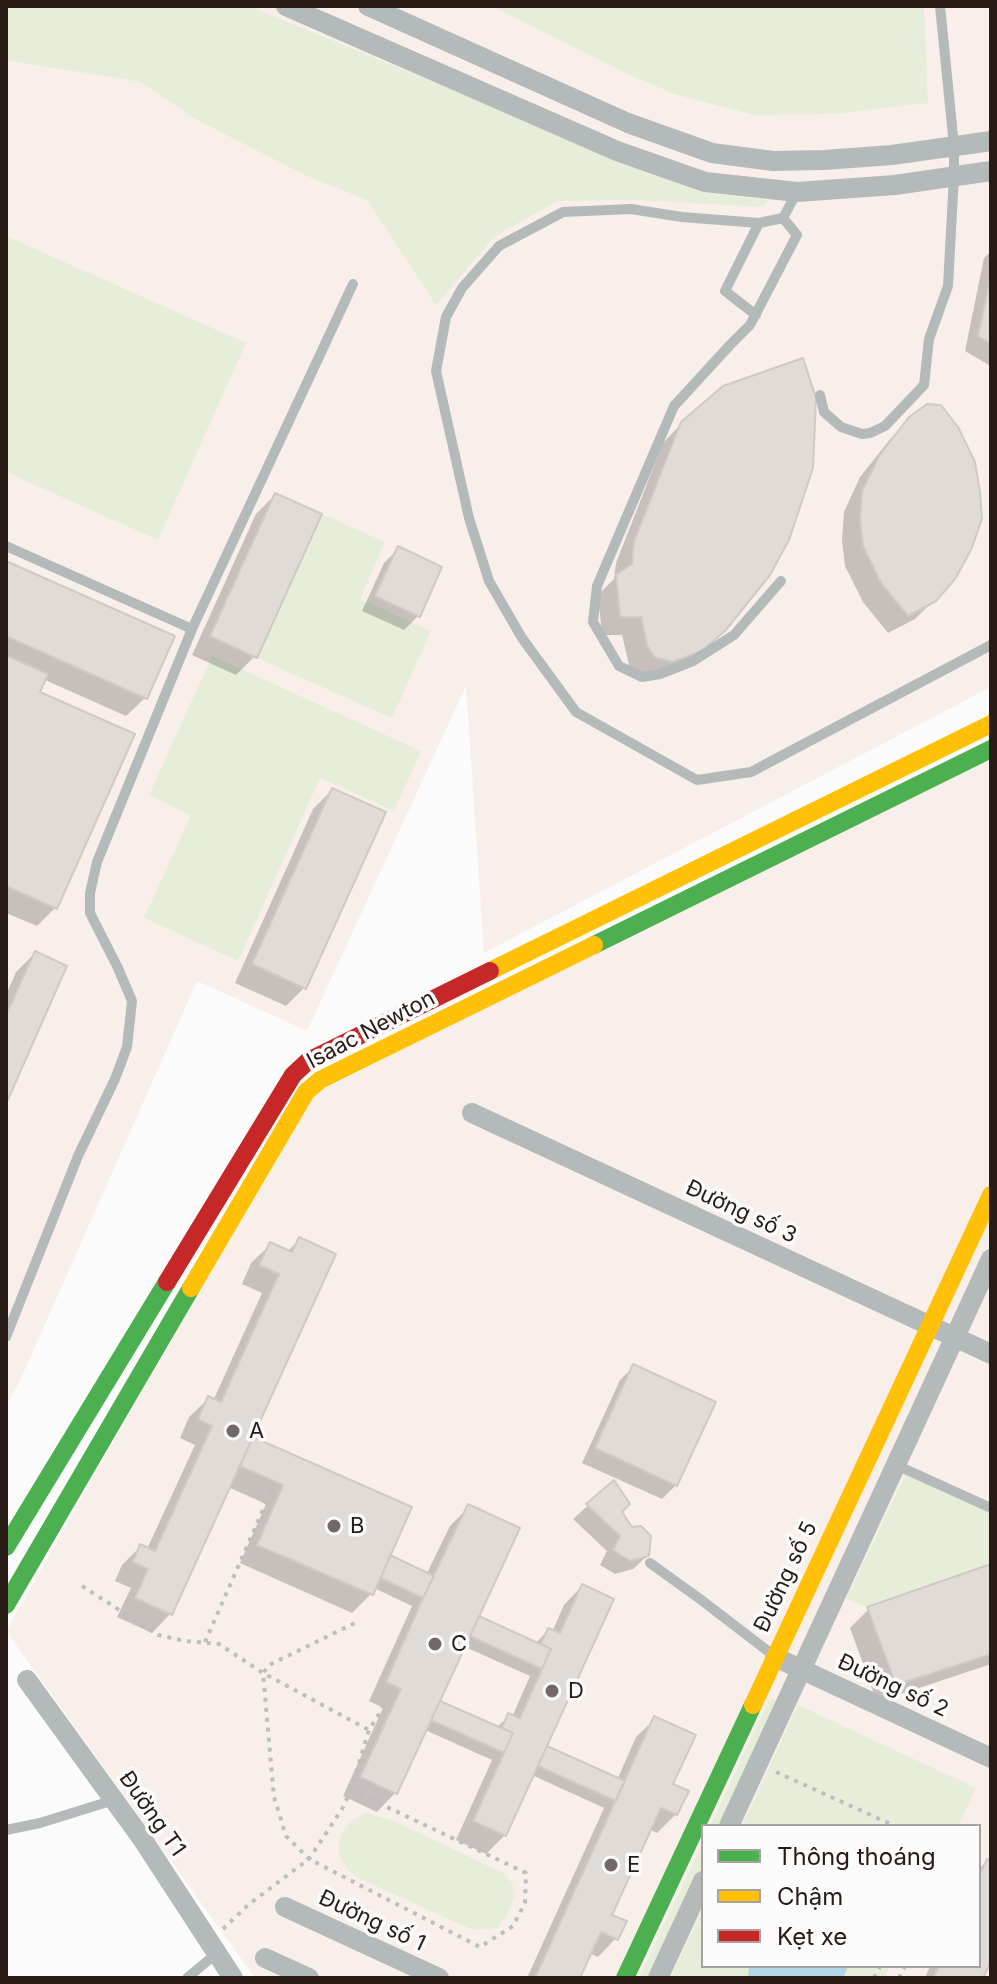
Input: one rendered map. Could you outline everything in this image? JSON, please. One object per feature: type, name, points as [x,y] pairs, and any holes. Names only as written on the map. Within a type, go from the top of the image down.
[{"type":"street","points":[[286,6],[617,151],[705,182],[797,192],[895,185],[991,171]]},
{"type":"street","points":[[368,6],[628,123],[712,153],[773,161],[824,160],[892,155],[991,141]]},
{"type":"street","name":"Isaac Newton","points":[[6,1547],[293,1075],[308,1061],[991,724]]},
{"type":"street","name":"Isaac Newton","points":[[6,1605],[306,1092],[320,1080],[991,749]]},
{"type":"street","name":"Đường số 3","points":[[472,1113],[991,1354]]},
{"type":"street","name":"Đường số 5","points":[[625,1978],[991,1195]]},
{"type":"street","points":[[730,1824],[991,1259]]},
{"type":"street","name":"Đường số 2","points":[[775,1657],[991,1758]]},
{"type":"street","name":"Đường T1","points":[[27,1680],[143,1840],[233,1978]]},
{"type":"street","points":[[658,1978],[701,1885]]},
{"type":"street","name":"Đường số 1","points":[[285,1907],[439,1978]]},
{"type":"street","points":[[265,1958],[309,1978]]},
{"type":"lane","points":[[820,395],[824,412],[841,427],[862,434],[885,426],[924,385],[929,339],[948,286],[954,176],[954,146],[940,6]]},
{"type":"lane","points":[[797,192],[783,218],[759,223],[682,217],[631,209],[563,212],[499,246],[462,288],[446,317],[436,371],[469,518],[489,581],[522,638],[576,712],[697,780],[751,772],[991,645]]},
{"type":"lane","points":[[781,581],[734,635],[693,661],[660,674],[642,677],[619,666],[593,622],[597,586],[674,406],[750,325],[797,235],[783,218]]},
{"type":"lane","points":[[756,315],[725,291],[759,223]]},
{"type":"lane","points":[[6,1337],[78,1156],[127,1047],[132,1001],[90,913],[90,893],[97,862],[192,629],[353,284]]},
{"type":"lane","points":[[6,546],[192,629]]},
{"type":"lane","points":[[896,1465],[991,1508]]},
{"type":"lane","points":[[650,1563],[775,1657]]},
{"type":"lane","points":[[6,1830],[114,1800]]},
{"type":"lane","points":[[187,1978],[213,1947]]},
{"type":"path","points":[[205,1642],[274,1485]]},
{"type":"path","points":[[82,1586],[158,1635],[219,1644],[263,1673],[369,1730]]},
{"type":"path","points":[[351,1790],[526,1873],[525,1903],[513,1926],[480,1947],[309,1859],[286,1836],[274,1797],[263,1673],[269,1665],[357,1622]]},
{"type":"path","points":[[213,1947],[248,1905],[309,1859],[342,1809],[369,1730],[384,1706]]},
{"type":"path","points":[[768,1773],[780,1774],[891,1824]]},
{"type":"shaded area","points":[[6,6],[991,6],[991,687],[484,953],[466,686],[307,1031],[197,981],[19,1383],[6,1405]]},
{"type":"shaded area","points":[[991,756],[991,1978],[255,1978],[6,1631],[310,1096]]},
{"type":"green space","points":[[6,6],[249,6],[700,192],[768,200],[763,207],[637,200],[557,201],[494,237],[436,305],[367,200],[305,175],[195,119],[141,82],[6,60]]},
{"type":"green space","points":[[493,6],[924,6],[928,103],[833,114],[754,115],[674,94],[621,71]]},
{"type":"green space","points":[[6,236],[246,343],[158,540],[6,472]]},
{"type":"green space","points":[[322,514],[385,542],[360,599],[431,631],[392,718],[257,658]]},
{"type":"green space","points":[[212,656],[421,751],[394,811],[320,778],[238,961],[144,918],[191,815],[149,795]]},
{"type":"green space","points":[[906,1473],[991,1513],[991,1564],[867,1607],[846,1599]]},
{"type":"green space","points":[[773,1699],[777,1702],[723,1824],[711,1824],[768,1702]]},
{"type":"green space","points":[[798,1705],[976,1788],[959,1824],[743,1824]]},
{"type":"green space","points":[[365,1813],[392,1820],[503,1873],[512,1883],[515,1894],[510,1910],[498,1928],[473,1930],[358,1878],[348,1870],[340,1857],[338,1844],[343,1831]]},
{"type":"green space","points":[[701,1846],[701,1871],[652,1978],[639,1978]]},
{"type":"green space","points":[[701,1913],[701,1968],[889,1968],[885,1978],[670,1978]]},
{"type":"water","points":[[749,1968],[847,1968],[843,1978],[748,1978]]},
{"type":"building","points":[[991,274],[991,344],[978,336]]},
{"type":"building","points":[[803,358],[816,398],[813,468],[789,540],[770,575],[725,631],[702,651],[672,662],[654,657],[647,645],[641,617],[620,617],[616,575],[632,564],[634,542],[681,422],[723,386]]},
{"type":"building","points":[[927,404],[941,405],[958,427],[975,462],[982,519],[971,550],[955,579],[936,601],[908,616],[881,583],[863,546],[860,520],[862,491],[879,456],[909,417]]},
{"type":"building","points":[[275,493],[322,514],[257,658],[210,636]]},
{"type":"building","points":[[398,546],[442,567],[420,617],[375,596]]},
{"type":"building","points":[[6,561],[175,636],[147,699],[6,636]]},
{"type":"building","points":[[6,655],[48,674],[40,692],[135,734],[57,909],[6,886]]},
{"type":"building","points":[[332,788],[386,812],[306,989],[252,964]]},
{"type":"building","points":[[35,951],[67,966],[6,1104],[6,1015]]},
{"type":"building","name":"A","points":[[299,1237],[336,1254],[172,1615],[135,1598],[148,1569],[133,1562],[140,1544],[155,1551],[212,1426],[198,1419],[208,1396],[221,1402],[279,1274],[259,1265],[270,1242],[292,1252]]},
{"type":"building","points":[[633,1364],[716,1402],[677,1486],[595,1448]]},
{"type":"building","name":"B","points":[[253,1437],[412,1507],[373,1595],[257,1545],[283,1485],[240,1466]]},
{"type":"building","points":[[614,1480],[630,1504],[622,1512],[632,1527],[641,1526],[651,1536],[649,1556],[630,1561],[613,1550],[620,1536],[586,1504]]},
{"type":"building","name":"C","points":[[468,1504],[520,1528],[397,1794],[360,1777],[401,1689],[386,1682]]},
{"type":"building","points":[[390,1555],[434,1576],[423,1598],[381,1578]]},
{"type":"building","points":[[991,1564],[991,1654],[896,1685],[867,1607]]},
{"type":"building","name":"D","points":[[582,1584],[614,1599],[506,1836],[473,1821],[513,1733],[502,1728],[508,1713],[520,1718],[551,1649],[541,1644],[548,1628],[560,1633]]},
{"type":"building","points":[[479,1616],[551,1649],[542,1669],[470,1636]]},
{"type":"building","points":[[440,1701],[513,1733],[504,1753],[431,1720]]},
{"type":"building","name":"E","points":[[654,1716],[696,1735],[673,1784],[689,1791],[677,1815],[661,1808],[612,1915],[627,1921],[618,1940],[601,1932],[580,1978],[535,1978]]},
{"type":"building","points":[[547,1746],[625,1781],[616,1801],[538,1766]]},
{"type":"building","points":[[987,1859],[991,1861],[991,1961],[983,1978],[933,1978],[938,1968],[981,1968],[981,1872]]},
{"type":"traffic: fast","points":[[594,945],[991,749]]},
{"type":"traffic: fast","points":[[6,1547],[167,1282]]},
{"type":"traffic: fast","points":[[6,1605],[191,1288]]},
{"type":"traffic: fast","points":[[625,1978],[753,1705]]},
{"type":"traffic: slow","points":[[490,971],[991,724]]},
{"type":"traffic: slow","points":[[191,1288],[306,1092],[320,1080],[594,945]]},
{"type":"traffic: slow","points":[[753,1705],[991,1195]]},
{"type":"traffic: jam","points":[[167,1282],[293,1075],[308,1061],[490,971]]},
{"type":"place","name":"A","points":[[233,1431]]},
{"type":"place","name":"B","points":[[334,1526]]},
{"type":"place","name":"C","points":[[435,1644]]},
{"type":"place","name":"D","points":[[552,1691]]},
{"type":"place","name":"E","points":[[611,1865]]}]
